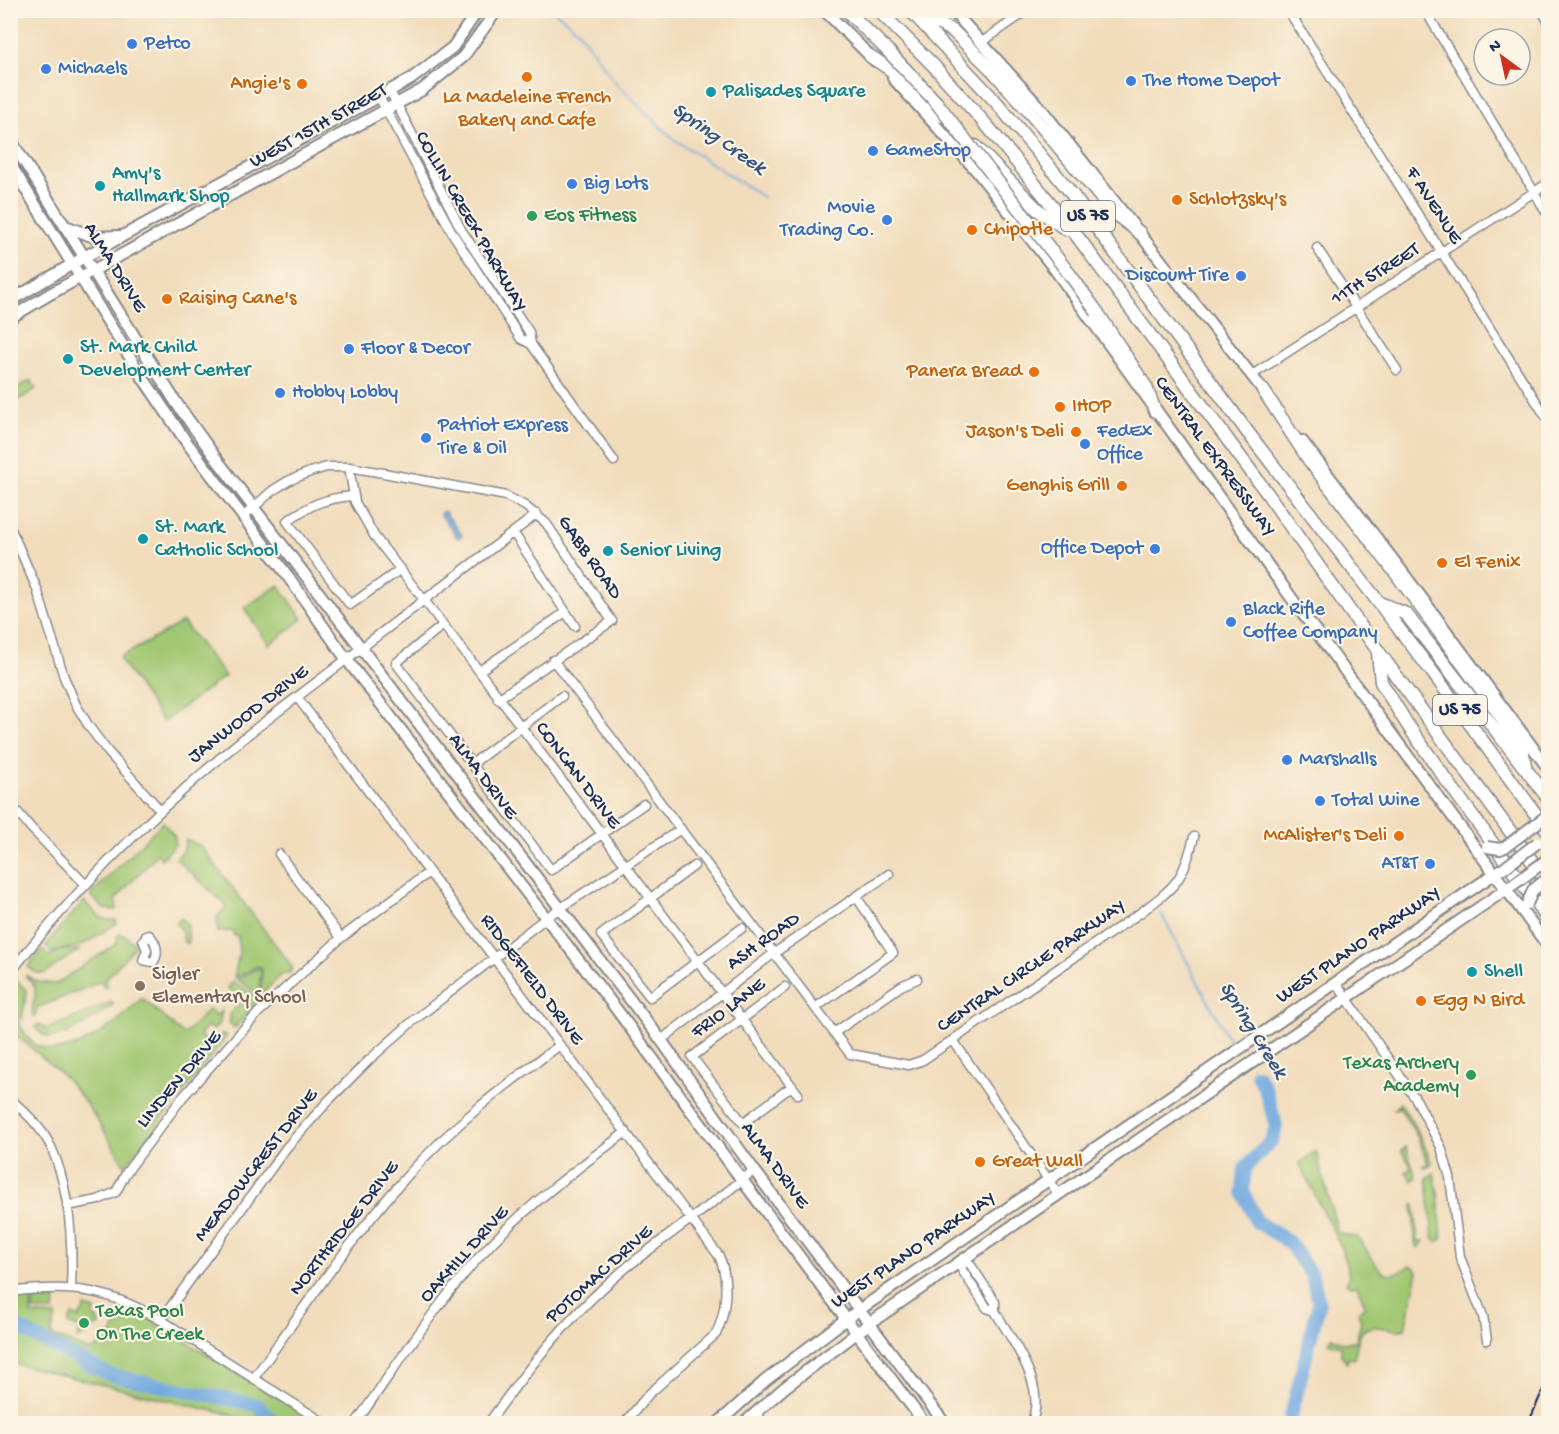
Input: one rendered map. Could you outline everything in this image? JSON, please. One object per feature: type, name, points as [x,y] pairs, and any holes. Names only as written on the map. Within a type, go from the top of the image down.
[{"type":"highway","points":[[846,10],[943,110],[1097,312],[1146,387],[1155,411]]},
{"type":"highway","name":"CENTRAL EXPRESSWAY","points":[[878,10],[933,65],[989,128],[1077,236],[1267,493],[1378,651],[1548,883]]},
{"type":"highway","points":[[912,10],[954,32],[1016,97],[1113,212],[1140,233]]},
{"type":"highway","name":"US 75","points":[[912,10],[1051,167],[1242,425],[1380,604],[1548,833]]},
{"type":"highway","points":[[870,56],[891,70],[915,91],[1006,175],[1038,210],[1077,236]]},
{"type":"highway","points":[[1263,390],[1309,460],[1495,708],[1522,747],[1525,765]]},
{"type":"highway","points":[[1380,604],[1406,614],[1525,765],[1548,798]]},
{"type":"highway","points":[[1378,651],[1381,682],[1445,778],[1548,920]]},
{"type":"main road","name":"CENTRAL EXPRESSWAY","points":[[824,10],[939,128],[1025,230],[1470,840],[1510,887],[1548,946]]},
{"type":"main road","points":[[952,10],[1043,111],[1252,375],[1548,768]]},
{"type":"main road","name":"WEST 15TH STREET","points":[[10,301],[86,256],[390,91],[453,47],[476,13]]},
{"type":"main road","name":"WEST 15TH STREET","points":[[10,318],[422,90],[463,57],[494,15]]},
{"type":"main road","name":"ALMA DRIVE","points":[[10,139],[196,430],[661,1040],[754,1170],[945,1424]]},
{"type":"main road","points":[[10,163],[21,155]]},
{"type":"main road","name":"ALMA DRIVE","points":[[10,163],[141,375],[185,440],[347,660],[655,1060],[925,1424]]},
{"type":"main road","points":[[258,163],[267,176]]},
{"type":"main road","points":[[171,210],[178,224]]},
{"type":"main road","points":[[67,227],[94,237],[123,236]]},
{"type":"main road","points":[[141,375],[154,366]]},
{"type":"main road","points":[[1470,840],[1486,847],[1500,849],[1548,815]]},
{"type":"main road","name":"WEST PLANO PARKWAY","points":[[717,1424],[744,1399],[846,1319],[1499,872],[1548,833]]},
{"type":"main road","name":"WEST PLANO PARKWAY","points":[[742,1424],[870,1323],[1548,859]]},
{"type":"main road","points":[[1533,926],[1527,903],[1533,890],[1548,878]]},
{"type":"main road","points":[[1201,1076],[1211,1090]]},
{"type":"main road","points":[[744,1399],[755,1413]]},
{"type":"street","points":[[982,42],[1028,10]]},
{"type":"street","name":"F AVENUE","points":[[1288,10],[1548,420]]},
{"type":"street","points":[[1425,10],[1548,215]]},
{"type":"street","points":[[1542,10],[1548,21]]},
{"type":"street","name":"COLLIN CREEK PARKWAY","points":[[390,91],[462,231],[530,332],[531,344],[614,462]]},
{"type":"street","name":"COLLIN CREEK PARKWAY","points":[[379,97],[458,242],[520,339],[531,344]]},
{"type":"street","name":"11TH STREET","points":[[1252,375],[1548,183]]},
{"type":"street","points":[[1317,248],[1397,370]]},
{"type":"street","points":[[243,517],[288,481],[327,467],[349,467]]},
{"type":"street","name":"GABB ROAD","points":[[349,467],[506,496],[537,514],[546,523],[612,621],[553,660]]},
{"type":"street","name":"CONCAN DRIVE","points":[[349,467],[353,496],[362,517],[375,537],[798,1095]]},
{"type":"street","points":[[353,496],[333,498],[309,505],[287,521],[350,605],[400,569]]},
{"type":"street","name":"JANWOOD DRIVE","points":[[12,968],[86,885],[160,810],[205,770],[537,514]]},
{"type":"street","points":[[10,527],[37,589],[64,677],[76,705],[108,752],[160,810]]},
{"type":"street","points":[[513,532],[575,626]]},
{"type":"street","points":[[479,672],[566,612]]},
{"type":"street","points":[[443,625],[396,663],[551,870],[644,804]]},
{"type":"street","points":[[498,699],[553,660],[834,1033],[901,986],[917,979]]},
{"type":"street","points":[[471,764],[562,696]]},
{"type":"street","name":"RIDGEFIELD DRIVE","points":[[297,697],[719,1256],[724,1267],[726,1289],[720,1325],[716,1334],[648,1395],[624,1424]]},
{"type":"street","points":[[10,803],[86,885]]},
{"type":"street","name":"MEADOWCREST DRIVE","points":[[161,1320],[279,1157],[330,1099],[369,1060],[413,1021],[547,917],[681,829]]},
{"type":"street","name":"CENTRAL CIRCLE PARKWAY","points":[[834,1033],[850,1054],[909,1065],[923,1060],[1164,895],[1178,882],[1187,865],[1194,837]]},
{"type":"street","points":[[279,854],[341,938]]},
{"type":"street","points":[[694,866],[601,935],[650,997],[742,928]]},
{"type":"street","name":"LINDEN DRIVE","points":[[67,1206],[98,1200],[116,1192],[126,1173],[182,1098],[258,1013],[341,938],[429,872]]},
{"type":"street","name":"ASH ROAD","points":[[661,1040],[773,954],[889,874]]},
{"type":"street","points":[[815,1008],[893,953],[856,896]]},
{"type":"street","points":[[1337,984],[1417,1101],[1441,1148],[1450,1177],[1460,1257],[1483,1316],[1487,1340]]},
{"type":"street","name":"FRIO LANE","points":[[784,987],[692,1057],[743,1123],[792,1086]]},
{"type":"street","points":[[952,1040],[1058,1194]]},
{"type":"street","name":"NORTHRIDGE DRIVE","points":[[254,1378],[345,1251],[409,1173],[447,1135],[481,1106],[560,1045]]},
{"type":"street","points":[[10,1099],[40,1130],[52,1149],[67,1206],[72,1250],[71,1288]]},
{"type":"street","name":"OAKHILL DRIVE","points":[[355,1424],[441,1304],[481,1256],[537,1201],[626,1132]]},
{"type":"street","name":"POTOMAC DRIVE","points":[[488,1424],[521,1377],[590,1300],[627,1267],[754,1170]]},
{"type":"street","points":[[953,1246],[962,1260],[970,1264],[995,1302],[995,1311],[1026,1366],[1033,1387],[1035,1414],[1031,1424]]},
{"type":"street","points":[[10,1292],[47,1287],[71,1288],[118,1298],[161,1320],[326,1424]]},
{"type":"street","points":[[755,1413],[765,1424]]},
{"type":"green space","points":[[11,377],[17,388],[31,380],[36,389],[20,399],[13,398]]},
{"type":"green space","points":[[279,585],[303,619],[269,645],[244,608]]},
{"type":"green space","points":[[183,622],[225,676],[163,722],[119,658]]},
{"type":"green space","points":[[163,822],[175,837],[175,845],[161,859],[158,853],[115,900],[117,908],[115,910],[104,909],[90,895]]},
{"type":"green space","points":[[186,839],[201,846],[293,968],[289,973],[281,975],[261,995],[262,968],[258,966],[234,978],[239,954],[238,936],[234,936],[233,931],[218,932],[217,917],[227,906],[176,859],[184,849]]},
{"type":"green space","points":[[84,901],[102,918],[116,920],[117,923],[83,945],[60,950],[79,950],[45,973],[33,971],[28,966],[42,949],[49,956],[59,951],[51,952],[45,945]]},
{"type":"green space","points":[[181,918],[188,925],[188,944],[184,942],[181,929],[176,923]]},
{"type":"green space","points":[[120,934],[136,945],[105,980],[107,986],[103,987],[102,981],[37,1008],[36,1016],[33,1016],[35,990],[25,975],[38,982],[56,984],[117,943],[117,936]]},
{"type":"green space","points":[[258,968],[261,969],[259,995],[237,979]]},
{"type":"green space","points":[[16,980],[27,991],[22,1019],[10,996]]},
{"type":"green space","points":[[233,981],[259,999],[235,1028],[230,1024],[230,1014],[242,1001],[228,988]]},
{"type":"green space","points":[[142,998],[184,1035],[209,1009],[216,1016],[222,1010],[220,1023],[213,1030],[208,1026],[200,1035],[204,1040],[202,1042],[209,1048],[222,1034],[227,1036],[125,1166],[94,1116],[68,1081],[11,1032],[10,1008],[33,1043],[47,1049],[61,1049],[76,1046],[92,1038],[120,1019]]},
{"type":"green space","points":[[111,1002],[114,1004],[84,1025],[59,1036],[48,1037],[35,1027],[39,1024],[47,1029]]},
{"type":"green space","points":[[1400,1103],[1418,1132],[1429,1156],[1432,1164],[1426,1168],[1423,1166],[1428,1164],[1418,1137],[1399,1107],[1393,1110]]},
{"type":"green space","points":[[1406,1147],[1416,1178],[1412,1181],[1406,1172],[1412,1167],[1401,1151]]},
{"type":"green space","points":[[1316,1151],[1338,1233],[1358,1238],[1381,1271],[1385,1273],[1393,1274],[1410,1266],[1418,1272],[1405,1328],[1398,1330],[1381,1327],[1367,1328],[1360,1335],[1354,1359],[1348,1357],[1347,1362],[1341,1355],[1341,1346],[1328,1343],[1332,1337],[1344,1343],[1356,1341],[1361,1322],[1358,1311],[1365,1307],[1357,1286],[1346,1283],[1349,1276],[1341,1247],[1299,1163]]},
{"type":"green space","points":[[1434,1173],[1442,1239],[1437,1242],[1433,1238],[1427,1181],[1427,1178]]},
{"type":"green space","points":[[1413,1204],[1415,1204],[1418,1241],[1424,1241],[1419,1248],[1415,1244]]},
{"type":"green space","points":[[32,1295],[31,1314],[56,1316],[51,1335],[90,1351],[110,1340],[124,1305],[318,1423],[247,1423],[239,1417],[11,1363],[10,1297]]},
{"type":"green space","points":[[34,1299],[56,1300],[54,1311],[33,1311]]},
{"type":"green space","name":"Texas Pool On The Creek","points":[[85,1307],[95,1310],[94,1316],[100,1324],[88,1328],[89,1333],[77,1339],[80,1329],[68,1324],[72,1315],[79,1318]]},
{"type":"water","points":[[444,511],[462,535],[458,538],[440,514]]},
{"type":"waterway","name":"Spring Creek","points":[[553,10],[578,30],[615,82],[672,138],[763,197]]},
{"type":"waterway","name":"Spring Creek","points":[[1161,913],[1235,1047]]},
{"type":"waterway","name":"Spring Creek","points":[[1252,1068],[1257,1075]]},
{"type":"waterway","name":"Spring Creek","points":[[1257,1075],[1265,1088],[1276,1126],[1272,1140],[1245,1168],[1243,1192],[1257,1222],[1289,1242],[1312,1276],[1319,1303],[1289,1424]]},
{"type":"waterway","points":[[10,1327],[18,1328],[110,1375],[257,1405],[276,1424]]},
{"type":"railway","points":[[1528,1424],[1548,1378]]},
{"type":"place","name":"Petco","points":[[132,44]]},
{"type":"place","name":"Michaels","points":[[46,69]]},
{"type":"place","name":"La Madeleine French Bakery and Cafe","points":[[527,77]]},
{"type":"place","name":"The Home Depot","points":[[1131,81]]},
{"type":"place","name":"Angie's","points":[[302,84]]},
{"type":"place","name":"Palisades Square","points":[[711,92]]},
{"type":"place","name":"GameStop","points":[[873,151]]},
{"type":"place","name":"Big Lots","points":[[572,184]]},
{"type":"place","name":"Amy's Hallmark Shop","points":[[100,186]]},
{"type":"place","name":"Schlotzsky's","points":[[1177,200]]},
{"type":"place","name":"Eos Fitness","points":[[532,216]]},
{"type":"place","name":"Movie Trading Co.","points":[[887,220]]},
{"type":"place","name":"Chipotle","points":[[972,230]]},
{"type":"place","name":"Discount Tire","points":[[1241,276]]},
{"type":"place","name":"Raising Cane's","points":[[167,299]]},
{"type":"place","name":"Floor & Decor","points":[[349,349]]},
{"type":"place","name":"St. Mark Child Development Center","points":[[68,359]]},
{"type":"place","name":"Panera Bread","points":[[1034,372]]},
{"type":"place","name":"Hobby Lobby","points":[[280,393]]},
{"type":"place","name":"IHOP","points":[[1060,407]]},
{"type":"place","name":"Jason's Deli","points":[[1076,432]]},
{"type":"place","name":"Patriot Express Tire & Oil","points":[[426,438]]},
{"type":"place","name":"FedEx Office","points":[[1085,444]]},
{"type":"place","name":"Genghis Grill","points":[[1122,486]]},
{"type":"place","name":"St. Mark Catholic School","points":[[143,539]]},
{"type":"place","name":"Office Depot","points":[[1155,549]]},
{"type":"place","name":"Senior Living","points":[[608,551]]},
{"type":"place","name":"El Fenix","points":[[1442,563]]},
{"type":"place","name":"Black Rifle Coffee Company","points":[[1231,622]]},
{"type":"place","name":"Marshalls","points":[[1287,760]]},
{"type":"place","name":"Total Wine","points":[[1320,801]]},
{"type":"place","name":"McAlister's Deli","points":[[1399,836]]},
{"type":"place","name":"AT&T","points":[[1430,864]]},
{"type":"place","name":"Shell","points":[[1472,972]]},
{"type":"place","name":"Sigler Elementary School","points":[[140,986]]},
{"type":"place","name":"Egg N Bird","points":[[1421,1001]]},
{"type":"place","name":"Texas Archery Academy","points":[[1471,1075]]},
{"type":"place","name":"Great Wall","points":[[980,1162]]},
{"type":"place","name":"Texas Pool On The Creek","points":[[84,1323]]}]
